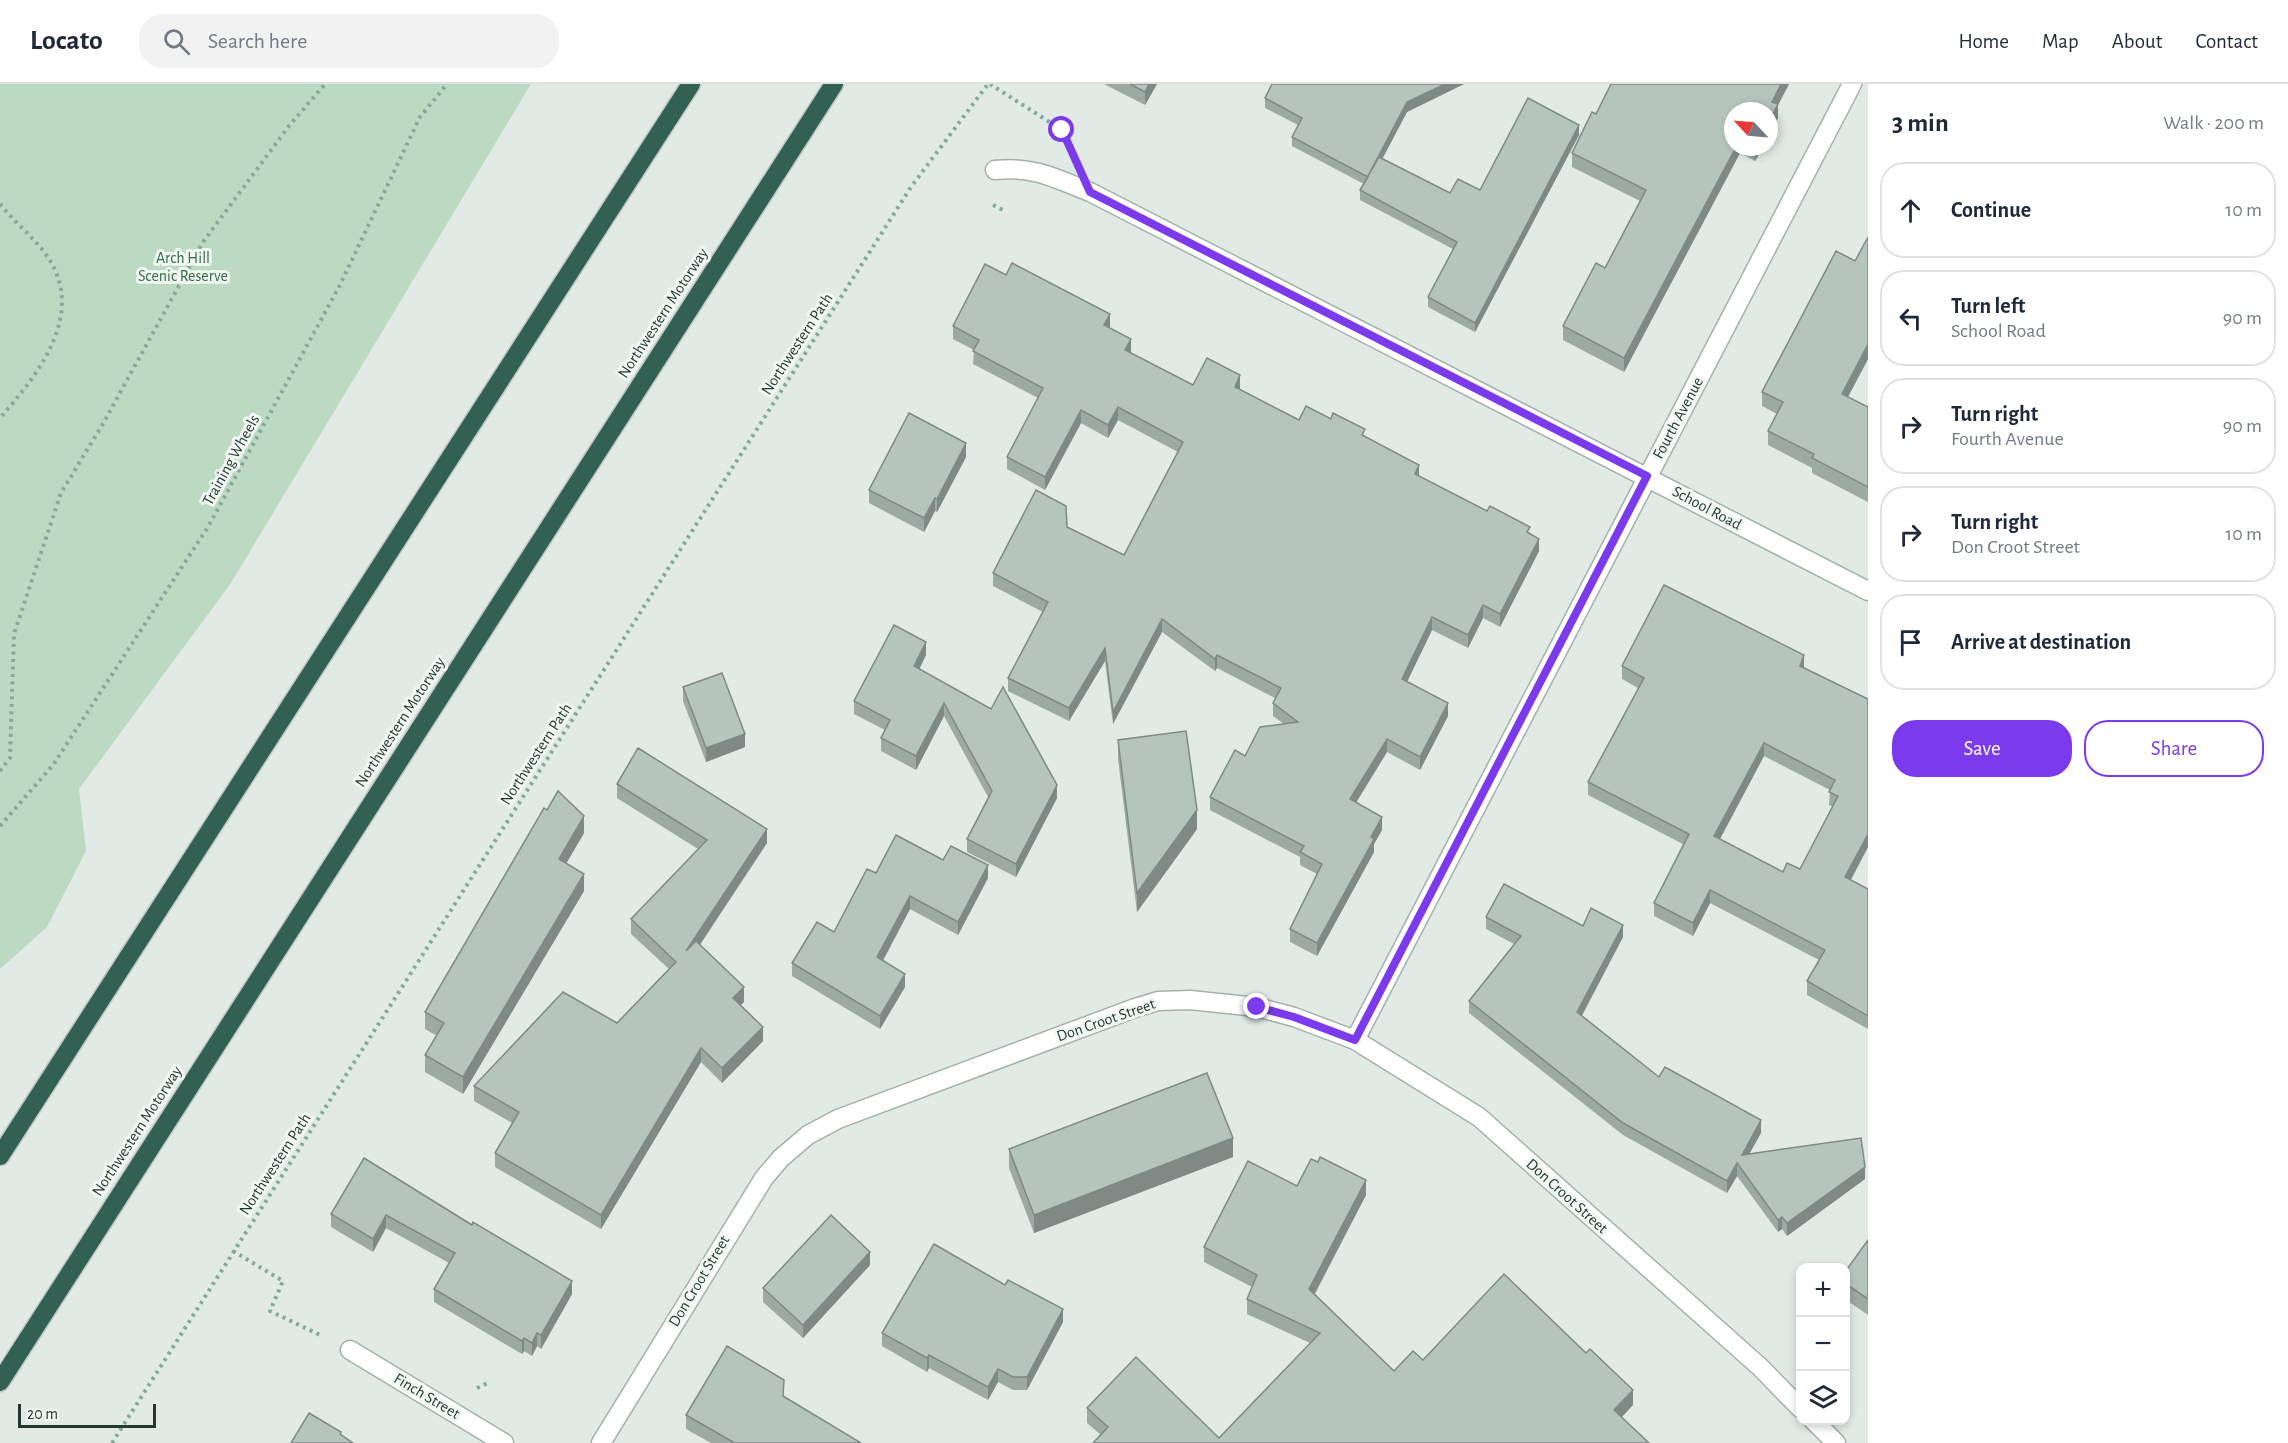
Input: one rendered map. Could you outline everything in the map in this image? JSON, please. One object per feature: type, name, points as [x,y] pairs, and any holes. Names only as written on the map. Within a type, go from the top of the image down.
[{"type":"highway","points":[[0,1156],[691,84]]},
{"type":"highway","name":"Northwestern Motorway","points":[[0,1382],[834,84]]},
{"type":"street","name":"Fourth Avenue","points":[[1355,1040],[1852,84]]},
{"type":"street","name":"School Road","points":[[995,170],[1020,168],[1046,174],[1090,192],[1868,591]]},
{"type":"street","name":"Don Croot Street","points":[[601,1443],[764,1178],[781,1158],[808,1135],[838,1119],[1158,1001],[1190,1000],[1257,1007],[1294,1017],[1355,1040],[1479,1117],[1760,1367],[1796,1404]]},
{"type":"street","name":"Finch Street","points":[[350,1350],[504,1443]]},
{"type":"street","points":[[1818,1425],[1836,1443]]},
{"type":"path","points":[[0,771],[10,758],[14,634],[61,493],[104,422],[203,242],[289,126],[326,84]]},
{"type":"path","name":"Training Wheels","points":[[0,826],[53,765],[208,527],[340,285],[420,117],[447,84]]},
{"type":"path","points":[[989,84],[1062,130],[1090,192]]},
{"type":"path","name":"Northwestern Path","points":[[112,1443],[905,197],[989,84]]},
{"type":"path","points":[[0,204],[42,249],[59,278],[61,308],[56,342],[30,384],[0,418]]},
{"type":"path","points":[[234,1251],[283,1281],[270,1311],[350,1350]]},
{"type":"green space","name":"Arch Hill Scenic Reserve","points":[[0,84],[531,84],[231,583],[79,789],[86,851],[47,927],[0,969]]},
{"type":"building","points":[[1130,84],[1149,84],[1145,92]]},
{"type":"building","points":[[1272,84],[1445,84],[1407,102],[1368,176],[1379,157],[1450,193],[1458,179],[1480,190],[1528,98],[1579,125],[1475,323],[1428,297],[1457,242],[1360,190],[1368,177],[1292,137],[1302,118],[1265,98]]},
{"type":"building","points":[[1611,84],[1781,84],[1772,102],[1724,102],[1724,156],[1731,156],[1624,358],[1563,326],[1596,263],[1605,268],[1646,190],[1572,153],[1592,112],[1596,114]]},
{"type":"building","points":[[1868,237],[1868,344],[1842,394],[1868,407],[1868,487],[1812,458],[1814,454],[1768,431],[1783,402],[1762,392],[1836,251],[1855,261]]},
{"type":"building","points":[[1012,263],[1110,314],[1104,325],[1131,339],[1125,350],[1193,385],[1207,358],[1240,375],[1235,387],[1299,420],[1306,406],[1331,419],[1333,413],[1365,429],[1362,435],[1419,465],[1415,474],[1487,511],[1490,506],[1530,527],[1527,532],[1539,539],[1500,614],[1483,605],[1468,635],[1432,617],[1402,679],[1448,703],[1420,757],[1387,739],[1350,799],[1382,817],[1371,837],[1374,839],[1317,943],[1290,929],[1322,864],[1300,852],[1304,846],[1210,797],[1235,750],[1245,756],[1260,727],[1298,722],[1273,703],[1281,688],[1217,655],[1215,659],[1162,619],[1113,712],[1105,648],[1069,708],[1008,678],[1048,602],[993,573],[1036,490],[1066,506],[1067,527],[1124,555],[1183,442],[1118,407],[1108,425],[1081,410],[1045,477],[1007,457],[1043,388],[973,351],[979,340],[953,326],[985,264],[1006,275]]},
{"type":"building","points":[[909,413],[966,443],[937,499],[935,498],[924,518],[869,490]]},
{"type":"building","points":[[1664,585],[1804,655],[1800,666],[1868,699],[1868,834],[1845,877],[1868,889],[1868,1016],[1807,981],[1825,950],[1710,890],[1693,923],[1654,903],[1689,834],[1588,782],[1644,678],[1622,666]],"holes":[[[1764,743],[1835,780],[1829,792],[1838,796],[1800,869],[1787,863],[1783,872],[1714,836]]]},
{"type":"building","points":[[894,625],[926,642],[914,666],[991,709],[1003,687],[1057,785],[1016,864],[967,839],[992,791],[944,703],[916,756],[881,738],[890,720],[854,701]]},
{"type":"building","points":[[722,673],[745,734],[706,748],[683,687]]},
{"type":"building","points":[[1186,731],[1197,810],[1137,893],[1118,740]]},
{"type":"building","points":[[638,748],[767,829],[686,951],[696,941],[744,987],[733,998],[763,1027],[722,1068],[701,1048],[601,1215],[495,1153],[519,1112],[474,1086],[563,992],[617,1023],[676,962],[631,919],[707,840],[617,784]]},
{"type":"building","points":[[558,791],[584,816],[559,859],[584,874],[463,1077],[425,1055],[444,1023],[425,1012],[544,808],[547,810]]},
{"type":"building","points":[[896,835],[943,860],[951,846],[988,865],[958,922],[910,896],[877,957],[905,974],[880,1016],[792,963],[817,922],[834,932],[867,869],[876,873]]},
{"type":"building","points":[[1504,884],[1583,926],[1591,908],[1623,925],[1577,1012],[1659,1077],[1665,1067],[1761,1120],[1742,1155],[1861,1138],[1865,1167],[1787,1223],[1782,1217],[1778,1220],[1737,1163],[1727,1181],[1623,1123],[1469,1001],[1521,936],[1486,917]]},
{"type":"building","points":[[1207,1073],[1233,1138],[1034,1215],[1009,1149]]},
{"type":"building","points":[[1320,1157],[1366,1180],[1309,1289],[1394,1371],[1413,1351],[1423,1360],[1504,1274],[1586,1353],[1590,1349],[1633,1390],[1614,1410],[1649,1443],[1093,1443],[1108,1427],[1087,1408],[1136,1357],[1219,1438],[1320,1333],[1247,1299],[1257,1275],[1204,1247],[1248,1161],[1297,1186],[1311,1159],[1318,1162]]},
{"type":"building","points":[[364,1158],[472,1225],[473,1222],[572,1281],[541,1335],[537,1333],[532,1343],[524,1338],[522,1341],[434,1289],[455,1253],[386,1215],[373,1239],[331,1214]]},
{"type":"building","points":[[831,1215],[870,1252],[803,1325],[763,1288]]},
{"type":"building","points":[[1868,1240],[1868,1299],[1850,1286],[1850,1265]]},
{"type":"building","points":[[934,1244],[1005,1285],[1008,1280],[1063,1309],[1027,1377],[1013,1377],[998,1369],[988,1387],[929,1355],[927,1358],[882,1333]]},
{"type":"building","points":[[727,1346],[784,1380],[783,1396],[861,1443],[732,1443],[686,1415]]},
{"type":"building","points":[[309,1413],[341,1432],[340,1434],[353,1443],[291,1443]]},
{"type":"route","points":[[1062,130],[1090,192],[1647,476],[1374,999],[1355,1040],[1294,1017],[1257,1007]]}]
